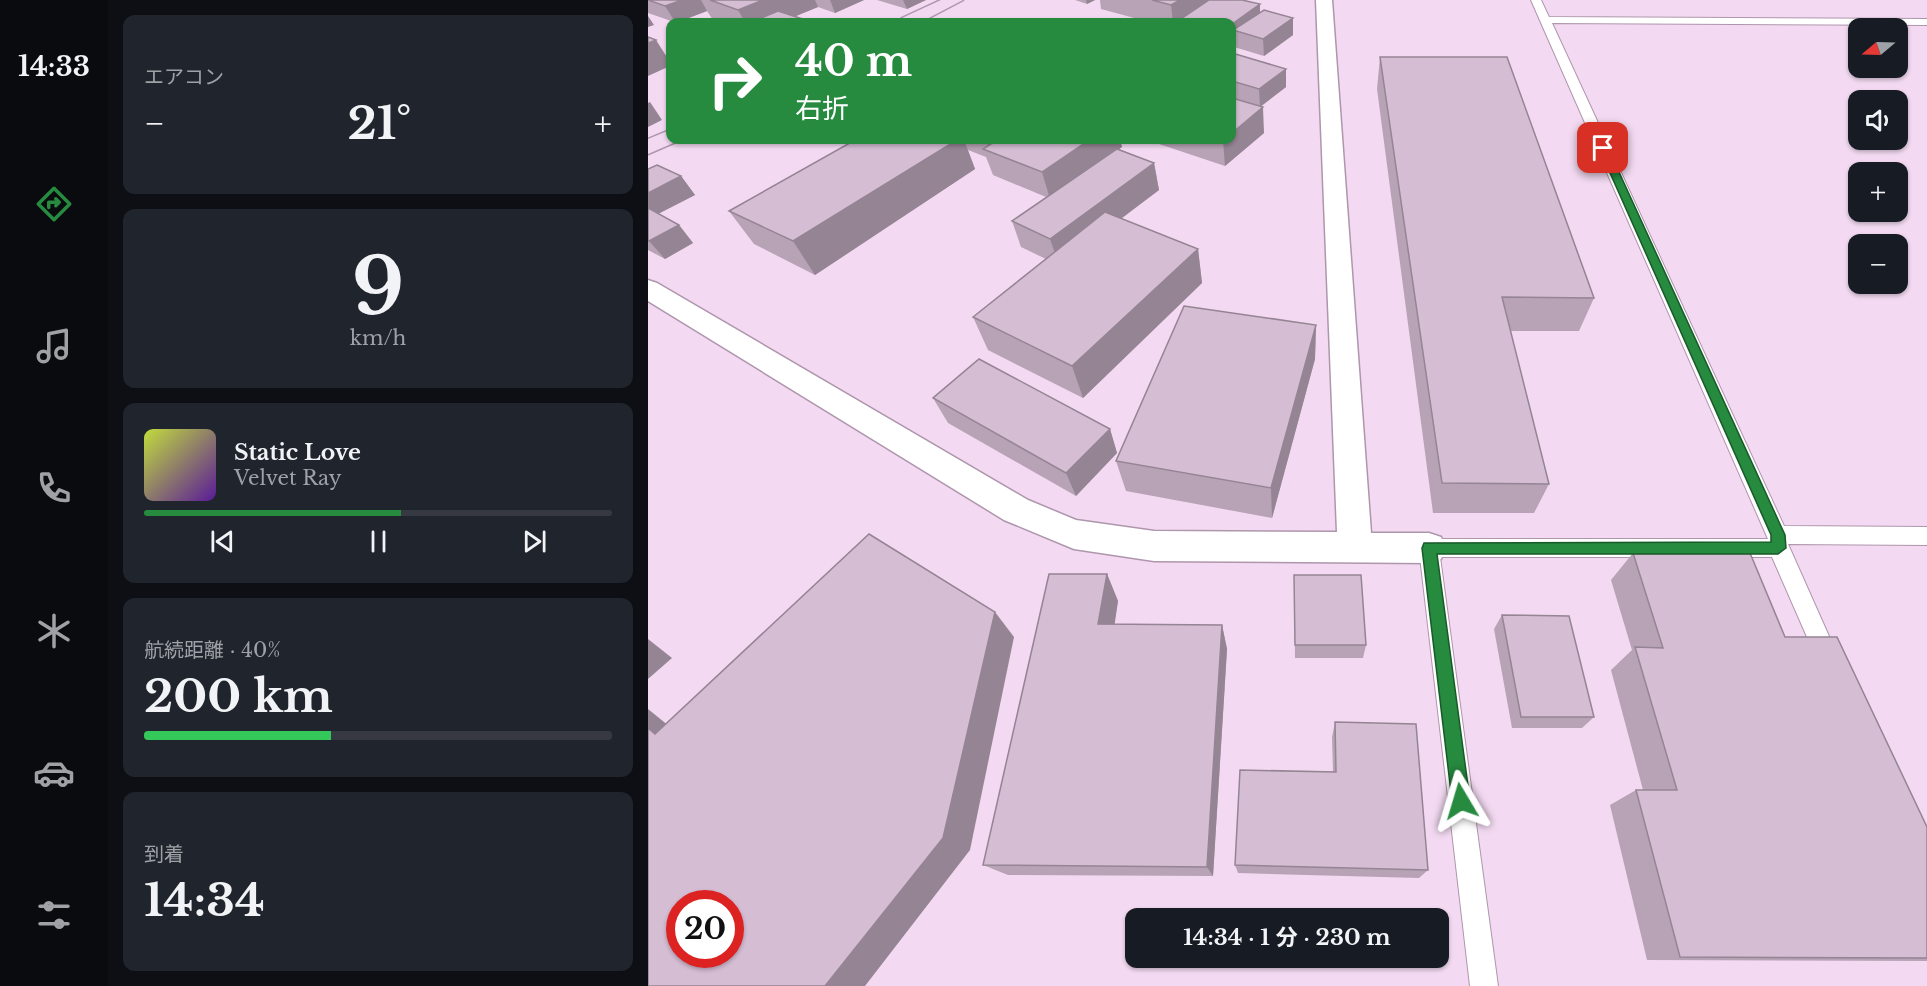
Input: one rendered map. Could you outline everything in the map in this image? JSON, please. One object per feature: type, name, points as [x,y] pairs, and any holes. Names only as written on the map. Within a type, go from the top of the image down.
[{"type":"street","points":[[917,18],[955,0]]},
{"type":"street","points":[[1324,0],[1355,546]]},
{"type":"street","points":[[648,147],[666,138]]},
{"type":"street","points":[[648,289],[1016,510],[1074,534],[1154,546],[1429,548]]},
{"type":"lane","points":[[1536,0],[1841,687]]},
{"type":"lane","points":[[1545,20],[1927,22]]},
{"type":"lane","points":[[1484,986],[1429,548],[1927,536]]},
{"type":"building","points":[[648,0],[682,0],[665,6]]},
{"type":"building","points":[[710,0],[763,0],[738,10]]},
{"type":"building","points":[[1152,0],[1180,0],[1171,5]]},
{"type":"building","points":[[1209,0],[1242,0],[1260,4],[1236,21],[1236,18],[1182,18]]},
{"type":"building","points":[[1264,10],[1293,18],[1263,39],[1236,31],[1236,28]]},
{"type":"building","points":[[778,11],[800,18],[761,18]]},
{"type":"building","points":[[648,37],[656,40],[648,43]]},
{"type":"building","points":[[1236,54],[1286,69],[1259,89],[1236,82]]},
{"type":"building","points":[[1380,57],[1507,57],[1594,298],[1502,297],[1549,484],[1442,483]]},
{"type":"building","points":[[1236,99],[1263,107],[1236,130]]},
{"type":"building","points":[[848,144],[951,144],[793,241],[729,211]]},
{"type":"building","points":[[991,144],[1083,144],[1042,172],[983,149]]},
{"type":"building","points":[[1117,149],[1154,163],[1050,239],[1012,221]]},
{"type":"building","points":[[657,165],[681,176],[648,193],[648,169]]},
{"type":"building","points":[[648,208],[679,225],[648,241]]},
{"type":"building","points":[[1105,212],[1198,249],[1072,366],[973,317]]},
{"type":"building","points":[[1184,306],[1316,325],[1271,488],[1116,461]]},
{"type":"building","points":[[979,359],[1110,429],[1066,473],[933,398]]},
{"type":"building","points":[[869,534],[995,612],[943,838],[825,986],[648,986],[648,728],[655,734]]},
{"type":"building","points":[[1633,553],[1750,553],[1785,637],[1837,637],[1927,827],[1927,958],[1680,957],[1636,790],[1677,790],[1635,647],[1663,648]]},
{"type":"building","points":[[1049,574],[1107,574],[1098,624],[1222,625],[1207,867],[983,865]]},
{"type":"building","points":[[1294,575],[1361,575],[1366,645],[1295,645]]},
{"type":"building","points":[[1502,615],[1569,616],[1594,717],[1521,717]]},
{"type":"building","points":[[1335,722],[1416,724],[1428,870],[1235,865],[1240,770],[1336,772]]},
{"type":"route","points":[[1461,801],[1429,548],[1778,548],[1778,535],[1603,148]]}]
